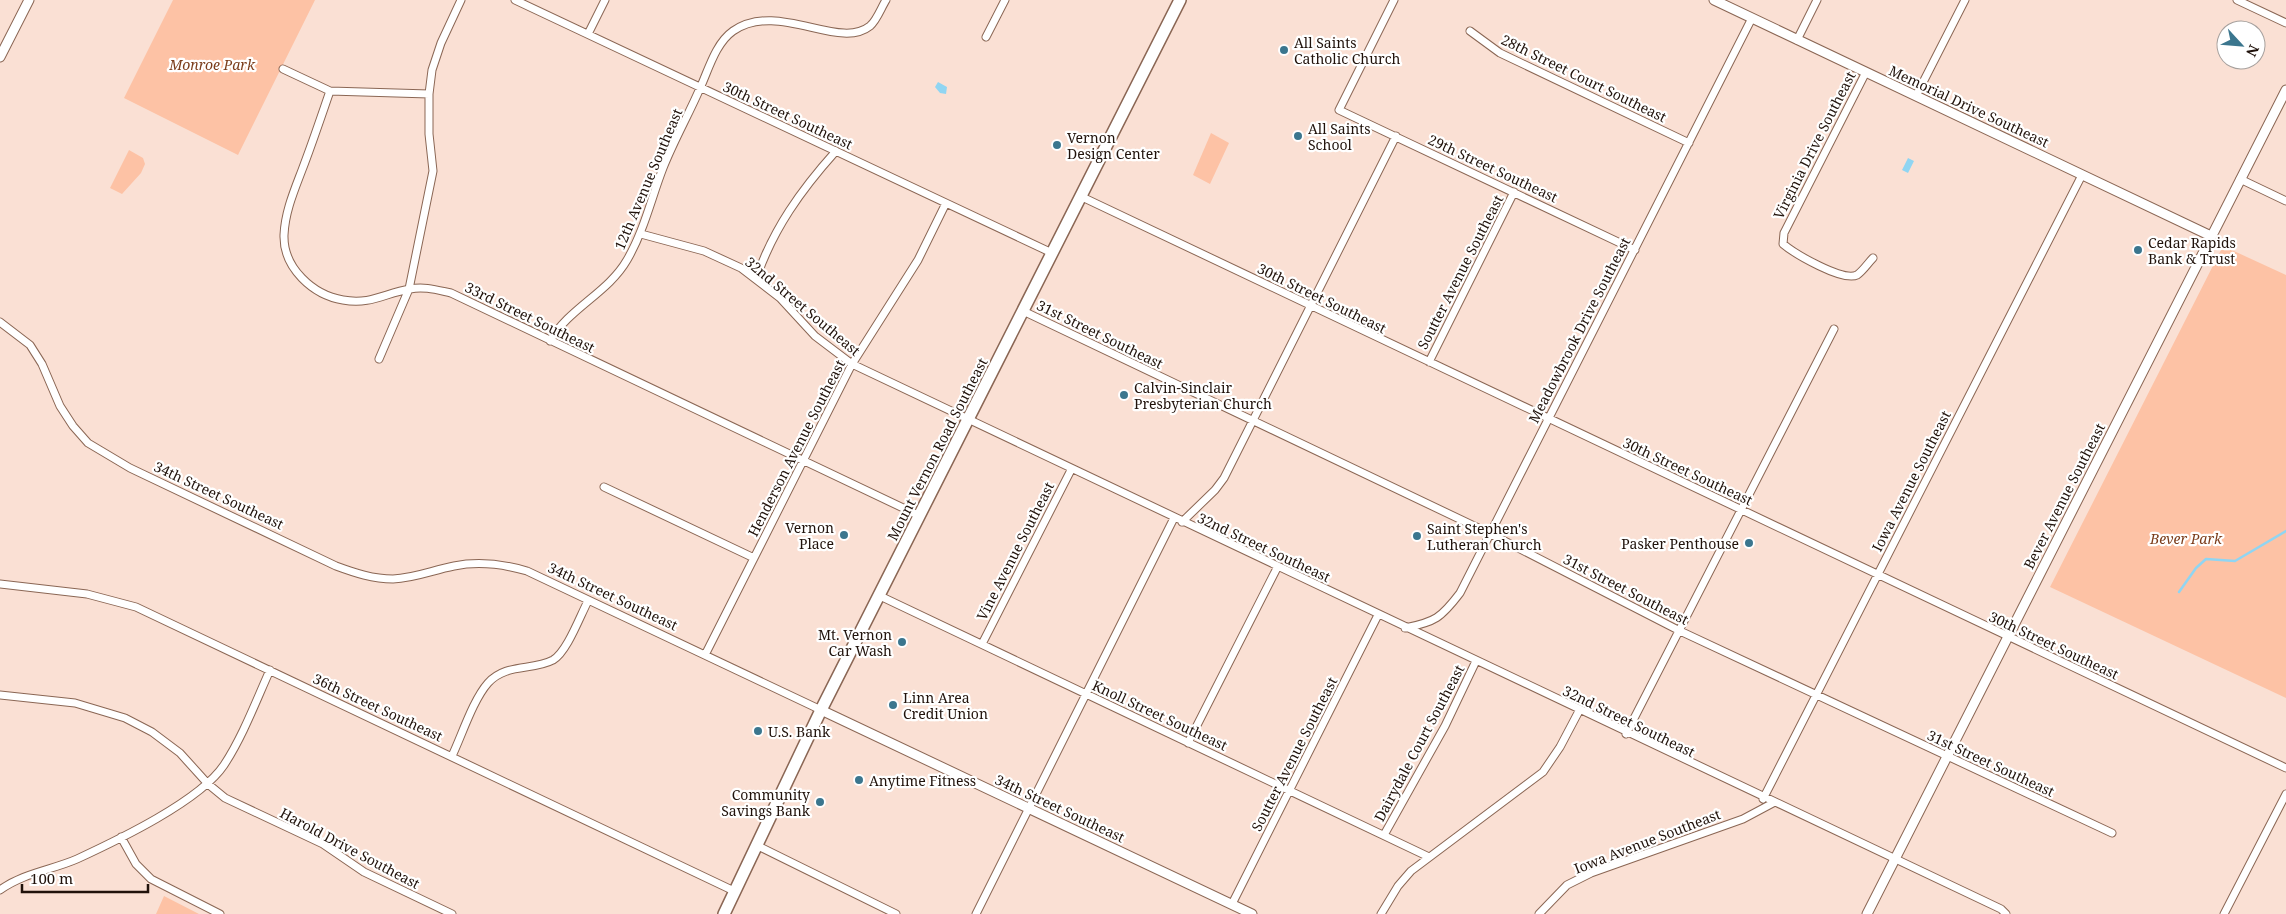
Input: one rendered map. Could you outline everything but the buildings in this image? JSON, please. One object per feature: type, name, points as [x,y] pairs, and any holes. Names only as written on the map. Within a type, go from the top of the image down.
[{"type":"main road","name":"Mount Vernon Road Southeast","points":[[724,914],[821,710],[1180,0]]},
{"type":"street","points":[[0,57],[29,0]]},
{"type":"street","points":[[379,359],[409,289],[433,170],[429,134],[429,94],[432,70],[440,43],[461,0]]},
{"type":"street","name":"30th Street Southeast","points":[[515,0],[1052,253]]},
{"type":"street","points":[[588,34],[605,0]]},
{"type":"street","name":"12th Avenue Southeast","points":[[550,341],[558,326],[609,283],[627,261],[641,234],[663,169],[722,43],[731,32],[742,25],[763,18],[778,18],[844,32],[854,32],[872,25],[886,0]]},
{"type":"street","points":[[986,37],[1005,0]]},
{"type":"street","name":"29th Street Southeast","points":[[1394,0],[1339,110],[1635,250]]},
{"type":"street","name":"Memorial Drive Southeast","points":[[1714,0],[2211,236]]},
{"type":"street","points":[[1797,40],[1817,0]]},
{"type":"street","points":[[1916,96],[1965,0]]},
{"type":"street","points":[[2237,0],[2286,23]]},
{"type":"street","name":"Meadowbrook Drive Southeast","points":[[1405,628],[1428,623],[1446,613],[1460,593],[1752,18]]},
{"type":"street","name":"28th Street Court Southeast","points":[[1470,31],[1500,53],[1689,143]]},
{"type":"street","points":[[283,69],[330,91],[429,94]]},
{"type":"street","name":"Virginia Drive Southeast","points":[[1866,72],[1784,233],[1783,244],[1792,252],[1844,276],[1856,275],[1873,258]]},
{"type":"street","name":"Bever Avenue Southeast","points":[[1867,914],[2286,90]]},
{"type":"street","name":"33rd Street Southeast","points":[[330,91],[287,213],[284,238],[289,259],[302,279],[320,292],[343,300],[374,300],[409,289],[427,288],[451,293],[920,516]]},
{"type":"street","points":[[1182,522],[1215,490],[1224,478],[1396,136]]},
{"type":"street","points":[[756,279],[770,243],[796,198],[836,152]]},
{"type":"street","name":"Iowa Avenue Southeast","points":[[1763,799],[2082,174]]},
{"type":"street","points":[[2240,179],[2286,201]]},
{"type":"street","name":"Soutter Avenue Southeast","points":[[1429,362],[1514,192]]},
{"type":"street","name":"30th Street Southeast","points":[[1080,196],[2286,768]]},
{"type":"street","name":"Henderson Avenue Southeast","points":[[705,655],[852,364],[918,260],[946,203]]},
{"type":"street","name":"32nd Street Southeast","points":[[641,234],[704,251],[741,268],[780,298],[816,336],[852,364],[2006,914]]},
{"type":"street","name":"31st Street Southeast","points":[[1023,311],[1491,534],[1680,631],[2112,833]]},
{"type":"street","name":"34th Street Southeast","points":[[0,322],[30,346],[42,364],[60,406],[73,426],[88,443],[130,468],[336,566],[366,576],[393,579],[422,575],[454,566],[479,563],[503,564],[527,571],[1252,914]]},
{"type":"street","points":[[1626,734],[1834,329]]},
{"type":"street","name":"Vine Avenue Southeast","points":[[982,644],[1071,470]]},
{"type":"street","points":[[604,486],[754,558]]},
{"type":"street","points":[[976,914],[1174,518]]},
{"type":"street","points":[[1188,743],[1277,568]]},
{"type":"street","name":"36th Street Southeast","points":[[0,584],[112,599],[136,607],[734,891]]},
{"type":"street","name":"Knoll Street Southeast","points":[[880,596],[1429,857]]},
{"type":"street","points":[[452,756],[489,683],[503,672],[516,667],[554,660],[564,650],[588,600]]},
{"type":"street","name":"Soutter Avenue Southeast","points":[[1232,904],[1378,615]]},
{"type":"street","name":"Dairydale Court Southeast","points":[[1384,835],[1445,726],[1476,661]]},
{"type":"street","points":[[0,890],[26,876],[78,858],[189,800],[208,784],[224,765],[270,670]]},
{"type":"street","name":"Harold Drive Southeast","points":[[0,695],[75,703],[125,718],[152,732],[180,753],[208,784],[225,798],[323,844],[364,872],[452,914]]},
{"type":"street","points":[[1381,914],[1398,886],[1429,857],[1543,772],[1560,747],[1579,711]]},
{"type":"street","points":[[2224,914],[2286,794]]},
{"type":"street","name":"Iowa Avenue Southeast","points":[[1539,914],[1567,885],[1591,873],[1743,819],[1773,803]]},
{"type":"street","points":[[120,837],[136,864],[151,879],[220,914]]},
{"type":"street","points":[[756,845],[896,914]]},
{"type":"green space","name":"Monroe Park","points":[[173,0],[315,0],[238,155],[124,98]]},
{"type":"green space","points":[[1211,133],[1229,143],[1210,184],[1193,175]]},
{"type":"green space","points":[[129,150],[143,158],[145,164],[141,173],[122,194],[110,188]]},
{"type":"green space","name":"Bever Park","points":[[2223,246],[2286,275],[2286,698],[2050,587]]},
{"type":"green space","points":[[164,896],[199,914],[156,914]]},
{"type":"water","points":[[938,82],[947,87],[946,94],[940,93],[935,87]]},
{"type":"water","points":[[1908,158],[1914,161],[1908,173],[1902,170]]},
{"type":"waterway","points":[[2179,592],[2196,568],[2206,559],[2235,561],[2286,531]]},
{"type":"place","name":"All Saints Catholic Church","points":[[1284,50]]},
{"type":"place","name":"All Saints School","points":[[1298,136]]},
{"type":"place","name":"Vernon Design Center","points":[[1057,145]]},
{"type":"place","name":"Cedar Rapids Bank & Trust","points":[[2138,250]]},
{"type":"place","name":"Calvin-Sinclair Presbyterian Church","points":[[1124,395]]},
{"type":"place","name":"Vernon Place","points":[[844,535]]},
{"type":"place","name":"Saint Stephen's Lutheran Church","points":[[1417,536]]},
{"type":"place","name":"Pasker Penthouse","points":[[1749,543]]},
{"type":"place","name":"Mt. Vernon Car Wash","points":[[902,642]]},
{"type":"place","name":"Linn Area Credit Union","points":[[893,705]]},
{"type":"place","name":"U.S. Bank","points":[[758,731]]},
{"type":"place","name":"Anytime Fitness","points":[[859,780]]},
{"type":"place","name":"Community Savings Bank","points":[[820,802]]}]
